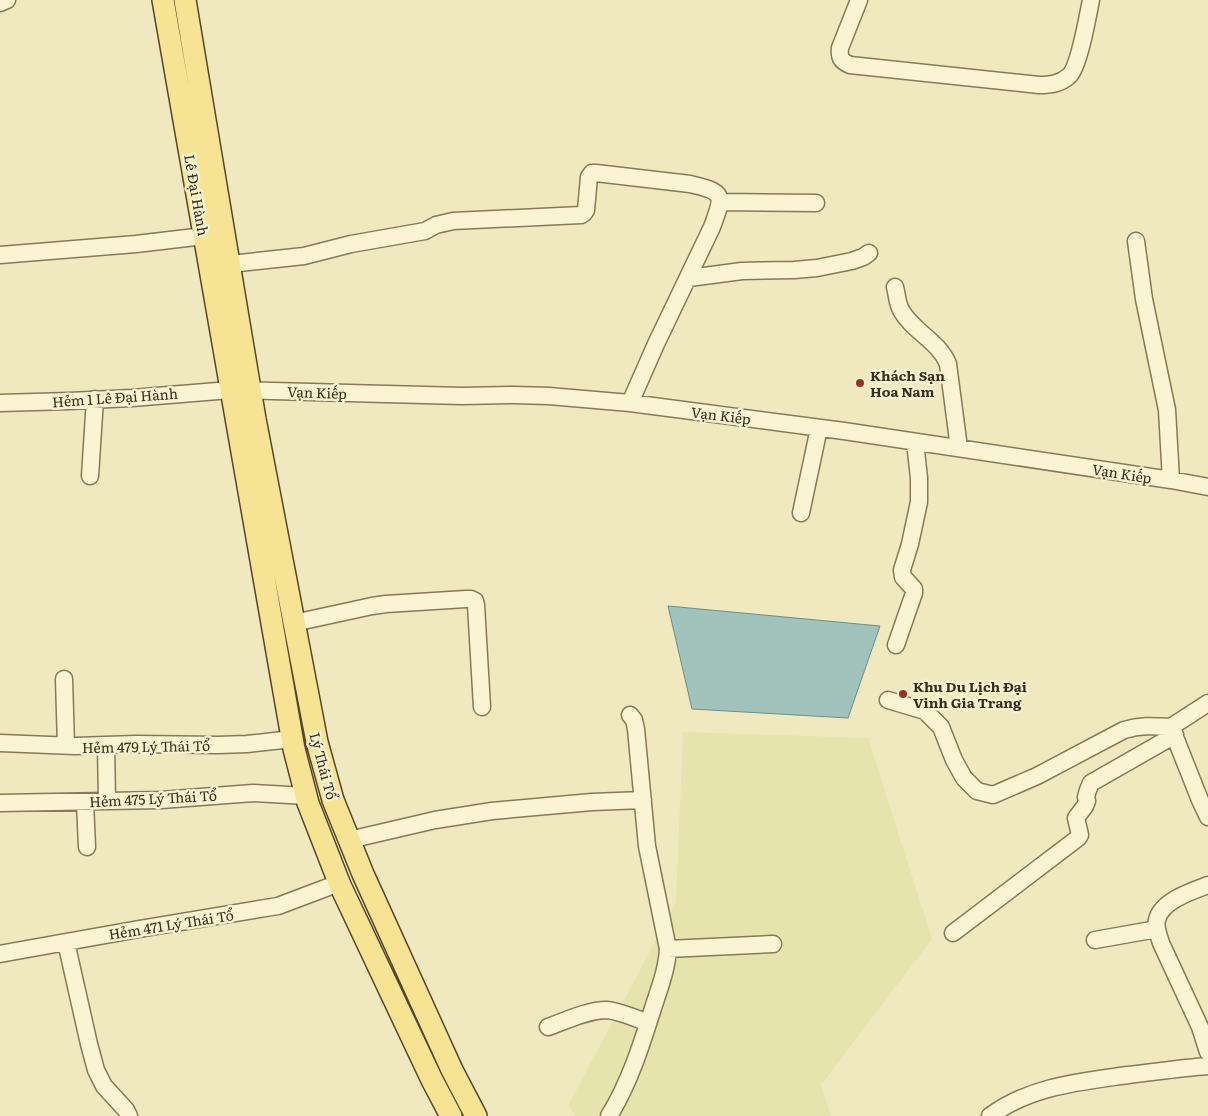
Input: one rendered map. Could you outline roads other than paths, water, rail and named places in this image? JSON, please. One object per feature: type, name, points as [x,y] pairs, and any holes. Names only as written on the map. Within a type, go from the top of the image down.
[{"type":"main road","name":"Lê Đại Hành","points":[[163,0],[204,236],[241,390]]},
{"type":"main road","name":"Lê Đại Hành","points":[[185,0],[230,264],[241,390]]},
{"type":"main road","name":"Lý Thái Tổ","points":[[241,390],[257,428],[317,742],[333,800],[367,883],[448,1061],[476,1116]]},
{"type":"main road","name":"Lý Thái Tổ","points":[[241,390],[292,739],[306,796],[339,883],[451,1116]]},
{"type":"street","points":[[0,3],[6,0]]},
{"type":"street","points":[[859,0],[840,48],[839,55],[844,63],[1039,85],[1060,83],[1072,73],[1081,47],[1092,0]]},
{"type":"street","points":[[230,264],[304,256],[352,244],[425,231],[436,225],[453,221],[584,214],[590,177],[592,173],[596,172],[690,184],[716,192],[721,202],[712,227],[630,403]]},
{"type":"street","points":[[721,202],[816,203]]},
{"type":"street","points":[[0,255],[136,244],[204,236]]},
{"type":"street","points":[[1136,241],[1144,299],[1167,410],[1171,480]]},
{"type":"street","points":[[689,278],[742,271],[817,268],[863,258],[869,252]]},
{"type":"street","points":[[896,287],[900,308],[905,317],[942,352],[948,364],[959,448]]},
{"type":"street","name":"Hẻm 1 Lê Đại Hành","points":[[0,403],[148,397],[241,390]]},
{"type":"street","name":"Vạn Kiếp","points":[[241,390],[462,396],[550,396],[630,403],[959,448],[1208,487]]},
{"type":"street","points":[[90,476],[94,399]]},
{"type":"street","points":[[801,513],[818,428]]},
{"type":"street","points":[[896,646],[914,593],[914,589],[903,577],[902,570],[918,510],[919,478],[915,442]]},
{"type":"street","points":[[294,623],[372,606],[471,599],[475,601],[476,605],[482,707]]},
{"type":"street","points":[[64,679],[66,746]]},
{"type":"street","points":[[888,700],[925,711],[941,728],[954,760],[964,778],[976,792],[993,795],[1037,776],[1124,730],[1148,725],[1173,731]]},
{"type":"street","points":[[953,933],[1078,838],[1080,835],[1076,818],[1087,801],[1086,798],[1091,783],[1173,731],[1208,703]]},
{"type":"street","points":[[609,1116],[631,1072],[666,965],[668,949],[647,846],[636,729],[634,720],[630,715]]},
{"type":"street","points":[[1173,731],[1208,817]]},
{"type":"street","name":"Hẻm 479 Lý Thái Tổ","points":[[0,744],[66,746],[247,744],[292,739]]},
{"type":"street","points":[[106,745],[107,801]]},
{"type":"street","name":"Hẻm 475 Lý Thái Tổ","points":[[0,804],[161,800],[253,793],[306,796]]},
{"type":"street","points":[[349,840],[436,820],[492,811],[592,802],[643,800]]},
{"type":"street","points":[[85,802],[87,847]]},
{"type":"street","name":"Hẻm 471 Lý Thái Tổ","points":[[0,954],[278,906],[339,883]]},
{"type":"street","points":[[1208,885],[1169,902],[1164,906],[1157,920],[1157,929],[1161,943],[1200,1027],[1208,1052]]},
{"type":"street","points":[[1095,940],[1157,929]]},
{"type":"street","points":[[66,942],[96,1070],[104,1086],[126,1110],[129,1116]]},
{"type":"street","points":[[668,949],[773,944]]},
{"type":"street","points":[[548,1027],[599,1010],[616,1012],[648,1023]]},
{"type":"street","points":[[990,1116],[1035,1092],[1069,1083],[1208,1066]]},
{"type":"water","points":[[668,606],[880,626],[848,718],[692,709]]},
{"type":"place","name":"Khách Sạn Hoa Nam","points":[[860,383]]},
{"type":"place","name":"Khu Du Lịch Đại Vinh Gia Trang","points":[[903,694]]}]
